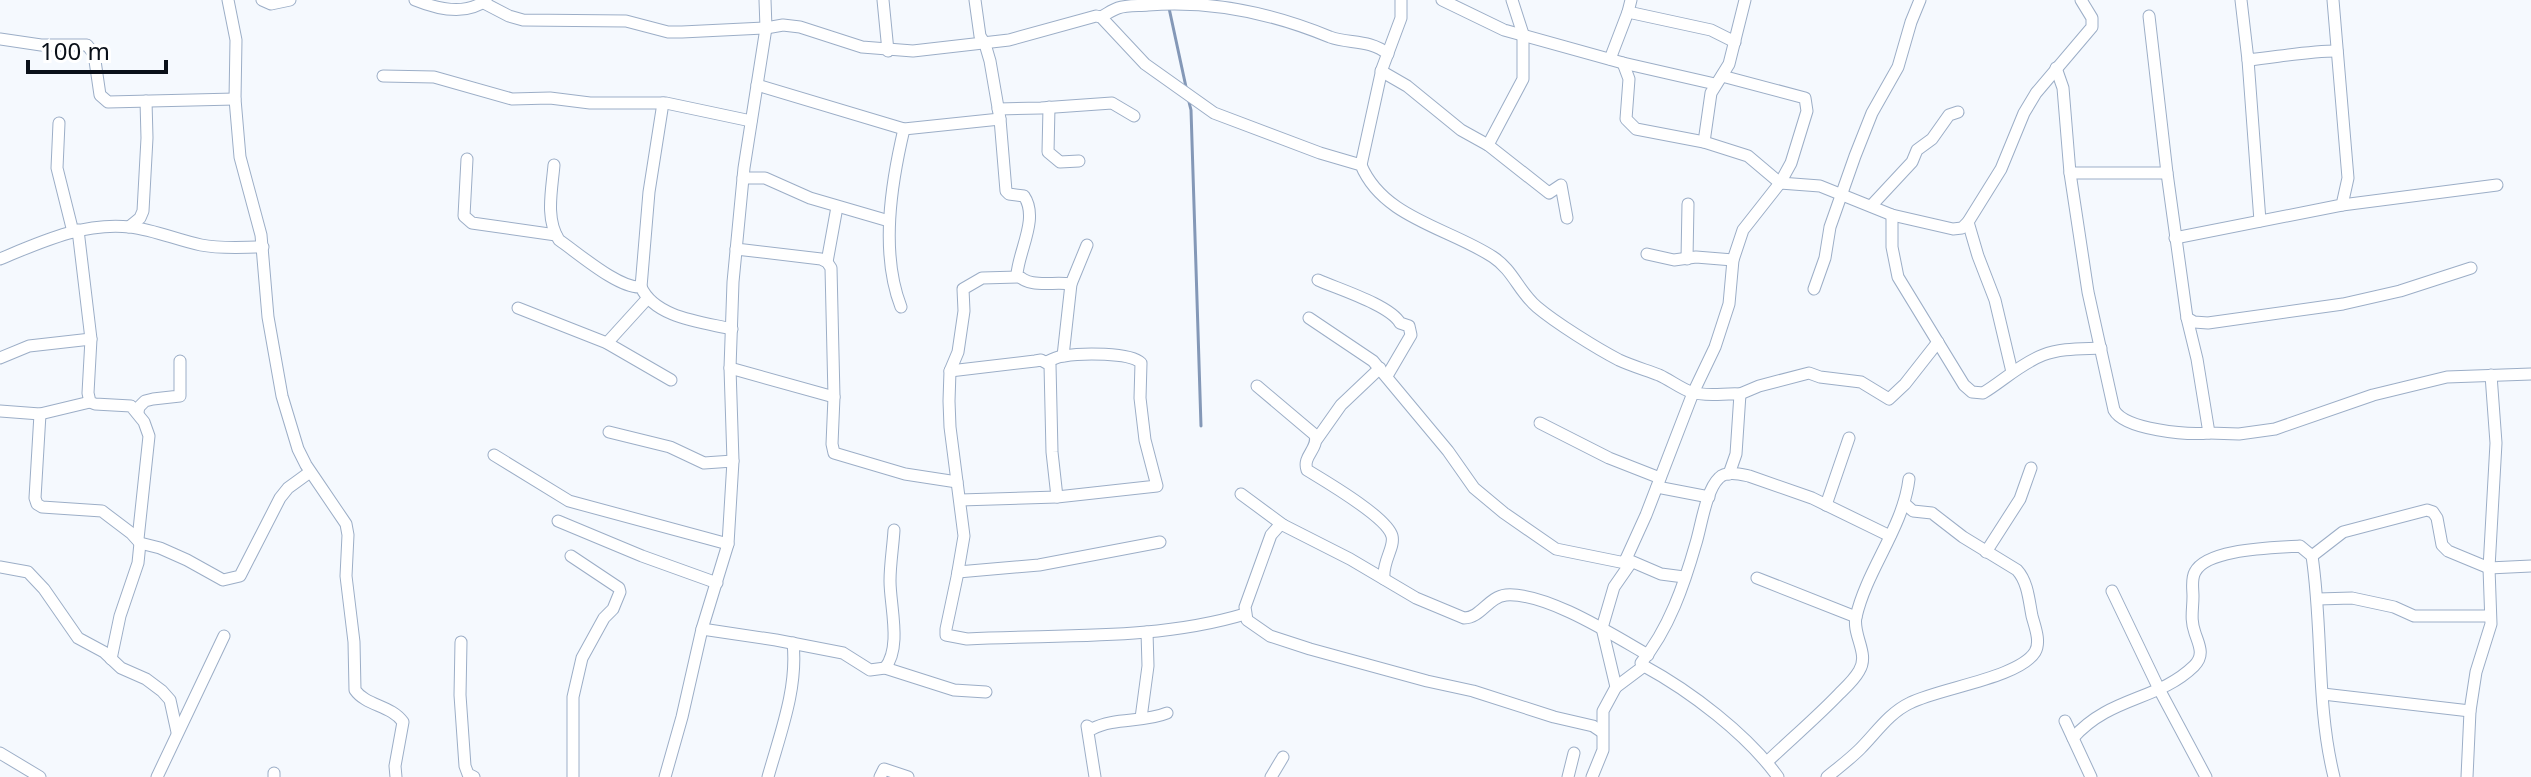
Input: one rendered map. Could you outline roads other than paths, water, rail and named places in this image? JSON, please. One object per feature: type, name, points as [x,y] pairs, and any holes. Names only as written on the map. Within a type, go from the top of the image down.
[{"type":"street","points":[[228,0],[236,40],[235,99],[244,179],[263,247],[268,317],[282,396],[298,449],[348,530],[346,576],[354,642],[355,690],[359,696],[395,713],[403,722],[396,777]]},
{"type":"street","points":[[262,0],[271,4],[290,0]]},
{"type":"street","points":[[415,0],[453,10],[469,8],[485,1],[509,16],[523,20],[626,21],[668,32],[783,25],[888,51],[985,44],[1101,17],[1120,7],[1173,3],[1224,7],[1280,18],[1333,38],[1349,39],[1379,48],[1388,54]]},
{"type":"street","points":[[665,777],[702,629],[728,544],[733,461],[730,368],[736,249],[743,178],[766,28],[765,0]]},
{"type":"street","points":[[883,0],[888,51]]},
{"type":"street","points":[[975,0],[980,36],[985,44],[999,114],[1006,191],[1024,196],[1029,206],[1028,231],[1017,270],[1019,277]]},
{"type":"street","points":[[1401,0],[1401,18],[1381,71],[1361,165],[1367,180],[1397,207],[1463,239],[1501,263],[1531,302],[1547,314],[1618,359],[1693,393],[1740,394],[1809,373],[1861,382],[1889,399],[1938,342]]},
{"type":"street","points":[[1442,0],[1504,30],[1616,61],[1805,98],[1807,111],[1791,163],[1780,183],[1743,230],[1733,260],[1729,304],[1715,347],[1693,393],[1628,561],[1614,587],[1602,628],[1616,687]]},
{"type":"street","points":[[1488,145],[1523,79],[1523,34],[1512,0]]},
{"type":"street","points":[[1704,142],[1709,104],[1729,64],[1745,0]]},
{"type":"street","points":[[1814,289],[1841,194],[1872,113],[1898,67],[1920,0]]},
{"type":"street","points":[[1616,61],[1629,79],[1626,119],[1642,131],[1704,142],[1748,156],[1780,183],[1812,184],[1892,215],[1953,229],[1962,228],[2001,169],[2024,113],[2036,93],[2092,27],[2092,18],[2081,0]]},
{"type":"street","points":[[2241,0],[2260,221]]},
{"type":"street","points":[[2333,0],[2348,178],[2342,205]]},
{"type":"street","points":[[1616,61],[1630,6],[1711,30],[1735,42]]},
{"type":"street","points":[[2149,16],[2175,238],[2209,433]]},
{"type":"street","points":[[1101,17],[1145,64],[1214,113],[1361,165]]},
{"type":"street","points":[[0,39],[41,45],[87,45],[94,54],[103,99],[116,102],[235,99]]},
{"type":"street","points":[[2248,60],[2337,51]]},
{"type":"street","points":[[2056,68],[2063,88],[2070,173],[2088,292],[2117,415],[2124,420],[2175,433],[2239,434],[2275,429],[2385,392],[2447,377],[2531,374]]},
{"type":"street","points":[[1381,71],[1407,86],[1461,130],[1488,145],[1549,193],[1561,185],[1567,218]]},
{"type":"street","points":[[383,76],[434,77],[512,99],[663,103],[751,121]]},
{"type":"street","points":[[757,85],[904,129],[1049,107],[1112,103],[1134,116]]},
{"type":"street","points":[[129,227],[143,211],[146,101]]},
{"type":"street","points":[[663,103],[649,192],[641,287],[647,299],[680,317],[732,329]]},
{"type":"street","points":[[1049,107],[1048,152],[1060,162],[1079,161]]},
{"type":"street","points":[[1871,206],[1912,162],[1917,150],[1932,139],[1949,115],[1958,112]]},
{"type":"street","points":[[59,123],[57,168],[75,231],[91,339],[90,402]]},
{"type":"street","points":[[901,307],[894,290],[889,221],[893,173],[904,129]]},
{"type":"street","points":[[467,159],[466,219],[472,223],[556,235],[618,281],[633,288],[641,287]]},
{"type":"street","points":[[554,165],[551,209],[556,235]]},
{"type":"street","points":[[2070,173],[2167,173]]},
{"type":"street","points":[[743,178],[765,178],[837,207],[889,221]]},
{"type":"street","points":[[2175,238],[2342,205],[2497,185]]},
{"type":"street","points":[[1687,259],[1688,204]]},
{"type":"street","points":[[837,207],[827,262],[833,276],[834,453],[905,474],[957,482]]},
{"type":"street","points":[[1892,215],[1892,247],[1898,277],[1964,385],[1972,392],[1983,393],[2012,372],[2051,353],[2101,348]]},
{"type":"street","points":[[1968,222],[1995,300],[2012,372]]},
{"type":"street","points":[[0,259],[75,231],[108,226],[129,227],[204,245],[263,247]]},
{"type":"street","points":[[1063,356],[1071,284],[1087,245]]},
{"type":"street","points":[[736,249],[827,262]]},
{"type":"street","points":[[1647,254],[1674,260],[1696,257],[1733,260]]},
{"type":"street","points":[[2187,318],[2208,323],[2320,309],[2400,291],[2471,268]]},
{"type":"street","points":[[1071,284],[1031,283],[1019,277],[982,278],[963,289],[964,311],[958,352],[950,371],[950,427],[964,536],[946,635],[1010,639],[1147,632],[1211,624],[1245,614]]},
{"type":"street","points":[[1318,280],[1397,318],[1400,323],[1409,326],[1411,335],[1384,372],[1341,405],[1306,460],[1307,470],[1360,504],[1390,531],[1393,543],[1383,568],[1384,579]]},
{"type":"street","points":[[607,343],[647,299]]},
{"type":"street","points":[[518,308],[607,343],[671,380]]},
{"type":"street","points":[[1309,318],[1373,361],[1448,451],[1474,488],[1556,549],[1628,561],[1661,574],[1684,577]]},
{"type":"street","points":[[0,358],[29,346],[91,339]]},
{"type":"street","points":[[950,371],[1046,362],[1063,356],[1125,356],[1137,359],[1143,370],[1140,398],[1145,440],[1157,486],[1057,497],[960,500]]},
{"type":"street","points":[[138,412],[145,401],[180,396],[180,361]]},
{"type":"street","points":[[1046,362],[1051,370],[1052,452],[1057,497]]},
{"type":"street","points":[[730,368],[834,397]]},
{"type":"street","points":[[2467,777],[2470,711],[2490,616],[2489,568],[2496,443],[2491,375]]},
{"type":"street","points":[[1257,386],[1317,439]]},
{"type":"street","points":[[1729,474],[1736,454],[1740,394]]},
{"type":"street","points":[[0,411],[40,414],[90,402],[131,406],[138,412],[149,436],[139,541],[141,548],[120,616],[111,659]]},
{"type":"street","points":[[40,414],[37,504],[42,507],[102,511],[139,541],[187,560],[223,580],[240,576],[283,492],[310,472]]},
{"type":"street","points":[[1540,423],[1659,482],[1709,497]]},
{"type":"street","points":[[609,432],[670,447],[704,463],[733,461]]},
{"type":"street","points":[[1826,505],[1849,438]]},
{"type":"street","points":[[494,455],[569,501],[728,544]]},
{"type":"street","points":[[1986,552],[2020,499],[2031,468]]},
{"type":"street","points":[[1592,777],[1603,750],[1603,711],[1616,687],[1646,660],[1663,632],[1709,497],[1722,475],[1749,476],[1826,505],[1890,536]]},
{"type":"street","points":[[1767,762],[1812,722],[1862,667],[1856,617],[1868,582],[1904,503],[1909,479]]},
{"type":"street","points":[[1241,494],[1283,525],[1350,559],[1416,598],[1464,618],[1472,618],[1498,597],[1523,596],[1532,597],[1602,628],[1718,718],[1767,762],[1778,777]]},
{"type":"street","points":[[1827,777],[1859,750],[1893,714],[1909,703],[2019,666],[2035,653],[2038,642],[2023,575],[1932,513],[1913,511],[1904,503]]},
{"type":"street","points":[[2312,556],[2343,532],[2427,510],[2437,518],[2442,545],[2448,551],[2489,568],[2531,566]]},
{"type":"street","points":[[558,521],[717,583]]},
{"type":"street","points":[[1283,525],[1271,535],[1245,607],[1250,623],[1270,636],[1473,691],[1593,726],[1602,732]]},
{"type":"street","points":[[885,668],[892,657],[894,624],[890,581],[894,530]]},
{"type":"street","points":[[958,572],[1039,565],[1160,542]]},
{"type":"street","points":[[2073,738],[2106,710],[2178,679],[2200,659],[2201,651],[2191,618],[2194,574],[2199,566],[2229,552],[2300,546],[2312,556],[2318,599],[2326,747],[2334,777]]},
{"type":"street","points":[[571,556],[619,588],[620,592],[613,609],[604,618],[582,658],[573,697],[573,777]]},
{"type":"street","points":[[0,567],[28,572],[44,589],[74,635],[104,652],[121,668],[146,679],[162,691],[170,700],[177,732]]},
{"type":"street","points":[[1757,578],[1856,617]]},
{"type":"street","points":[[2112,591],[2206,777]]},
{"type":"street","points":[[2318,599],[2352,598],[2394,607],[2414,616],[2490,616]]},
{"type":"street","points":[[702,629],[843,653],[870,670],[885,668],[954,690],[986,692]]},
{"type":"street","points":[[1141,718],[1148,666],[1147,632]]},
{"type":"street","points":[[157,777],[224,636]]},
{"type":"street","points":[[461,642],[460,695],[465,766],[468,774],[474,777]]},
{"type":"street","points":[[768,777],[793,683],[793,643]]},
{"type":"street","points":[[2323,694],[2470,711]]},
{"type":"street","points":[[1095,777],[1087,726],[1092,729],[1167,713]]},
{"type":"street","points":[[2065,721],[2091,777]]},
{"type":"street","points":[[0,753],[40,777]]},
{"type":"street","points":[[1574,753],[1568,776],[1577,777]]},
{"type":"street","points":[[1271,777],[1283,757]]},
{"type":"street","points":[[880,777],[884,769],[908,777]]},
{"type":"waterway","points":[[1169,8],[1186,87]]},
{"type":"waterway","points":[[1188,98],[1191,110],[1201,426]]}]
